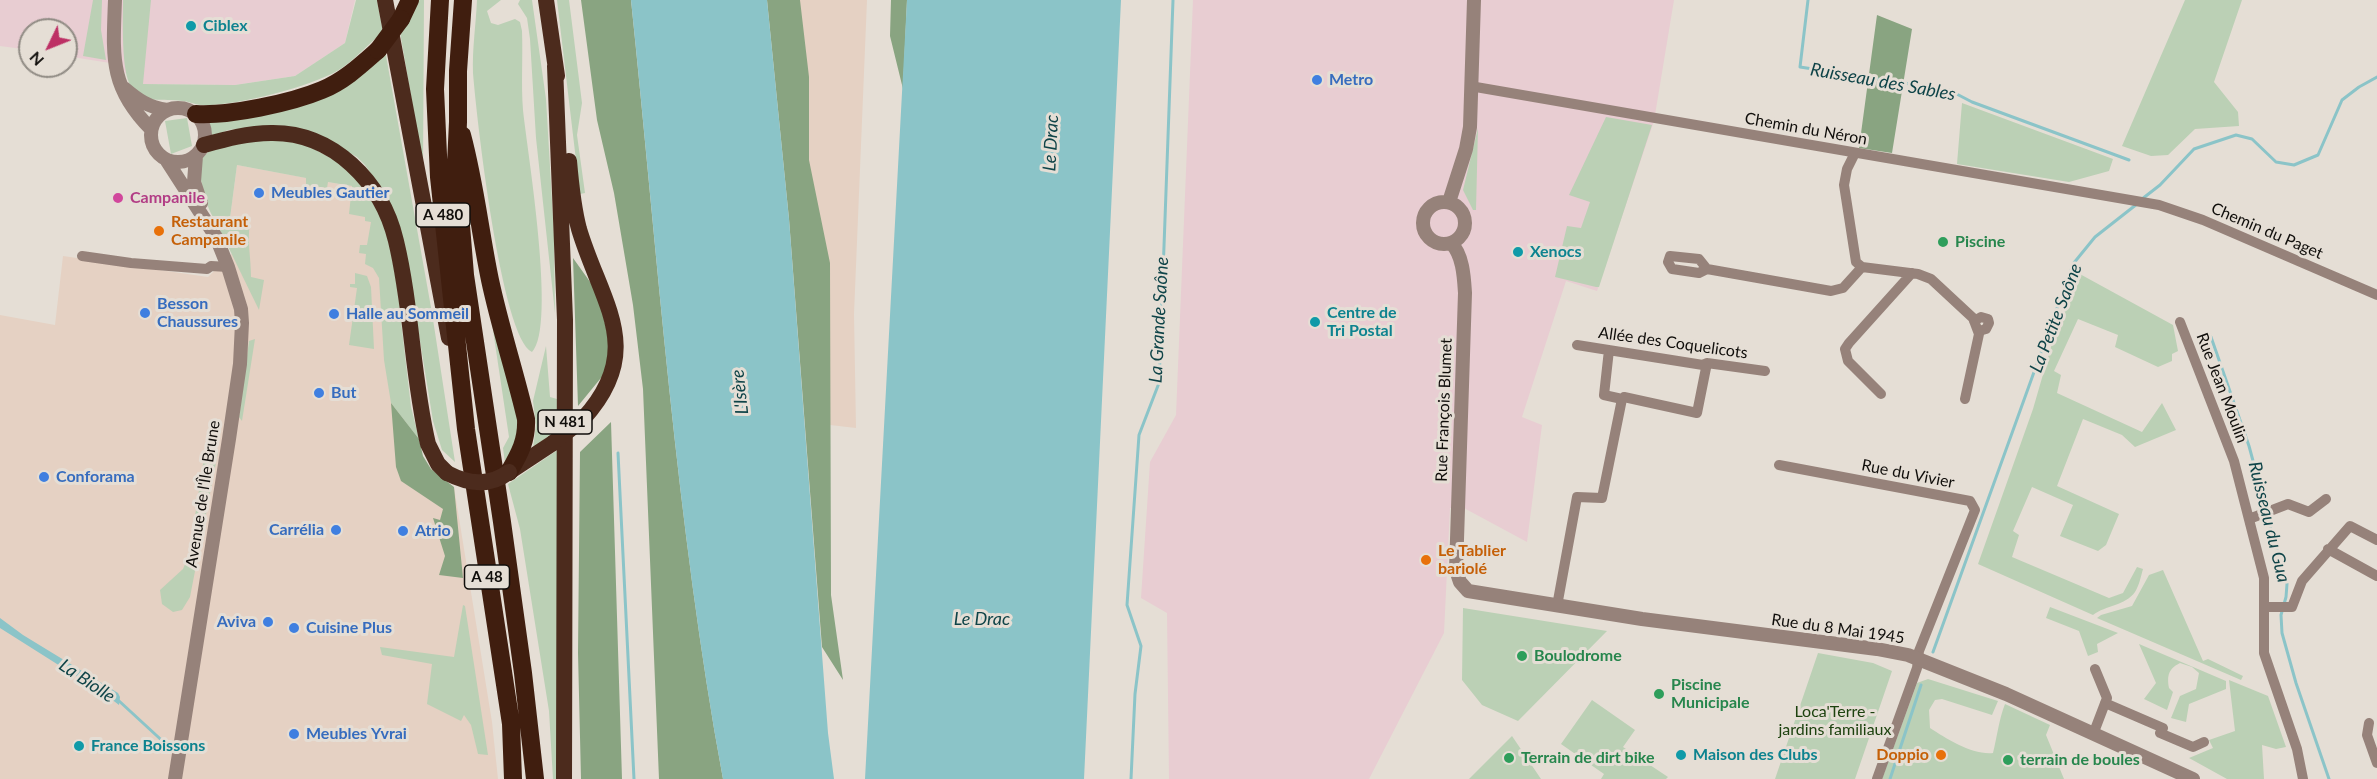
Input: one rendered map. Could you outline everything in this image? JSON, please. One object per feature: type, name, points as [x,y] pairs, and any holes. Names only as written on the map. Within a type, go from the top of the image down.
[{"type":"highway","points":[[385,0],[466,429]]},
{"type":"highway","points":[[196,114],[240,112],[323,90],[354,71],[378,50],[401,19],[410,0]]},
{"type":"highway","name":"A 480","points":[[440,0],[435,89],[439,177],[466,429]]},
{"type":"highway","name":"A 480","points":[[463,0],[458,71],[456,164],[465,275],[523,673],[535,779]]},
{"type":"highway","name":"N 481","points":[[546,0],[555,66],[565,320],[564,779]]},
{"type":"highway","points":[[200,151],[231,137],[270,133],[302,137],[318,142],[335,152],[361,173],[381,201],[396,239],[428,444],[438,464],[447,473],[464,481],[483,483],[499,479],[583,419],[597,404],[609,383],[614,367],[616,340],[609,309],[573,208],[568,152],[555,66]]},
{"type":"highway","points":[[458,122],[472,173],[490,282],[526,419],[527,432],[522,450],[509,472]]},
{"type":"highway","name":"A 48","points":[[466,429],[510,724],[513,779]]},
{"type":"street","points":[[115,0],[115,59],[120,84],[134,112],[151,129]]},
{"type":"street","points":[[1449,202],[1466,149],[1470,127],[1474,0]]},
{"type":"street","points":[[120,84],[142,104],[167,110],[182,108],[196,114],[204,128],[200,151],[182,162],[167,161],[160,157],[152,144],[151,129],[154,121],[167,110]]},
{"type":"street","name":"Chemin du Néron","points":[[1470,86],[2141,201]]},
{"type":"street","name":"Avenue de l'Île Brune","points":[[176,779],[240,364],[241,309],[228,267],[206,220],[194,182],[200,151]]},
{"type":"street","points":[[1855,153],[1847,168],[1844,185],[1856,262],[1862,267],[1912,273],[1931,279],[1977,326],[1965,399]]},
{"type":"street","name":"Avenue de l'Île Brune","points":[[167,161],[206,220]]},
{"type":"street","name":"Chemin du Paget","points":[[2141,201],[2203,220],[2376,294]]},
{"type":"street","points":[[1438,202],[1449,202],[1461,210],[1465,224],[1461,235],[1451,243],[1439,244],[1428,238],[1422,226],[1424,213],[1438,202]]},
{"type":"street","name":"Rue François Blumet","points":[[1451,243],[1457,249],[1464,276],[1465,293],[1456,570],[1460,582]]},
{"type":"street","points":[[211,266],[206,262],[93,254],[82,256],[131,263],[207,269],[211,266],[228,267]]},
{"type":"street","points":[[1707,269],[1832,291],[1843,288],[1862,267]]},
{"type":"street","points":[[1881,393],[1848,361],[1845,350],[1912,273]]},
{"type":"street","name":"Rue Jean Moulin","points":[[2180,322],[2234,461],[2264,578],[2264,653],[2299,756],[2303,779]]},
{"type":"street","name":"Allée des Coquelicots","points":[[1577,345],[1703,365],[1707,363],[1765,371]]},
{"type":"street","points":[[1609,350],[1604,395],[1622,399],[1624,397],[1697,413],[1707,363]]},
{"type":"street","points":[[1557,606],[1577,497],[1602,498],[1622,399]]},
{"type":"street","name":"Rue du Vivier","points":[[1779,465],[1970,501],[1975,510],[1918,660]]},
{"type":"street","points":[[2249,519],[2288,504],[2309,512],[2326,499]]},
{"type":"street","points":[[2265,607],[2292,607],[2302,581],[2350,526],[2377,540]]},
{"type":"street","points":[[2328,549],[2377,576]]},
{"type":"street","name":"Rue du 8 Mai 1945","points":[[1460,582],[1468,591],[1481,594],[1908,655],[2094,732],[2193,779]]},
{"type":"street","points":[[1877,779],[1918,660]]},
{"type":"street","points":[[2094,732],[2107,698],[2095,669]]},
{"type":"street","points":[[2105,703],[2163,728],[2160,733],[2193,747],[2204,742]]},
{"type":"street","points":[[2369,723],[2367,735],[2377,763]]},
{"type":"shaded area","points":[[0,0],[355,0],[345,43],[295,76],[235,85],[142,84],[110,63],[78,58],[78,18],[18,18],[18,48],[0,46]]},
{"type":"shaded area","points":[[799,0],[867,0],[854,314],[856,428],[830,425],[811,203]]},
{"type":"shaded area","points":[[1193,0],[1674,0],[1654,121],[1597,291],[1566,281],[1522,417],[1542,425],[1527,542],[1462,507],[1450,508],[1444,633],[1369,779],[1169,779],[1167,613],[1141,598],[1150,462],[1176,415]]},
{"type":"shaded area","points":[[237,165],[307,178],[306,184],[328,182],[352,186],[379,234],[401,481],[454,487],[492,722],[498,779],[0,779],[0,315],[55,325],[63,256],[208,277],[247,239],[230,218]]},
{"type":"green space","points":[[93,0],[102,0],[101,30],[106,60],[83,56]]},
{"type":"green space","points":[[123,0],[151,0],[143,84],[235,85],[295,76],[345,43],[356,0],[377,0],[383,32],[337,71],[290,89],[214,105],[154,100],[136,92],[128,79],[123,45]]},
{"type":"green space","points":[[414,0],[424,0],[423,167],[400,32]]},
{"type":"green space","points":[[477,0],[501,0],[487,11],[491,23],[498,25],[515,19],[520,22],[522,31],[523,110],[541,275],[542,309],[539,336],[532,352],[521,338],[510,308],[492,222],[473,73]]},
{"type":"green space","points":[[520,0],[532,0],[546,99],[554,235],[555,313],[536,138],[530,39],[527,18],[518,4]]},
{"type":"green space","points":[[557,0],[569,0],[582,103],[577,135],[585,193],[580,194]]},
{"type":"green space","points":[[581,0],[631,0],[680,488],[723,779],[659,779],[643,389],[633,305],[614,193],[597,120]]},
{"type":"green space","points":[[767,0],[800,0],[809,77],[809,160],[830,263],[831,595],[843,680],[822,647],[789,219]]},
{"type":"green space","points":[[891,0],[907,0],[903,89],[890,36]]},
{"type":"green space","points":[[2185,0],[2242,0],[2214,82],[2238,112],[2239,126],[2195,129],[2168,155],[2151,156],[2122,146]]},
{"type":"green space","points":[[1877,15],[1912,29],[1892,153],[1859,148]]},
{"type":"green space","points":[[385,50],[432,313],[455,462],[442,450],[433,421],[408,267],[385,194],[365,165],[357,157],[315,133],[258,127],[228,130],[211,137],[207,119],[283,107]]},
{"type":"green space","points":[[1962,103],[2113,159],[2109,171],[2069,182],[1957,164]]},
{"type":"green space","points":[[1606,117],[1652,125],[1599,287],[1596,287],[1555,277],[1567,226],[1581,228],[1590,202],[1569,195]]},
{"type":"green space","points":[[187,118],[192,146],[171,154],[165,121]]},
{"type":"green space","points":[[1478,128],[1476,210],[1473,210],[1463,190]]},
{"type":"green space","points":[[283,138],[303,143],[351,169],[371,195],[387,230],[397,286],[411,407],[419,439],[391,403],[384,360],[379,278],[373,268],[365,264],[366,254],[359,253],[360,245],[367,245],[371,222],[365,221],[365,217],[349,214],[352,186],[328,182],[327,188],[306,185],[306,178],[237,165],[230,218],[250,222],[251,277],[264,280],[259,310],[209,208],[200,170],[206,154],[221,146]]},
{"type":"green space","points":[[573,258],[598,293],[610,345],[605,373],[578,406]]},
{"type":"green space","points":[[355,273],[367,276],[371,287],[374,349],[349,345],[357,288],[350,287],[350,284],[355,284]]},
{"type":"green space","points":[[2078,273],[2173,325],[2178,351],[2172,354],[2172,361],[2158,367],[2115,347],[2118,335],[2078,319],[2054,371],[2061,375],[2057,393],[2142,432],[2162,403],[2176,430],[2135,447],[2122,435],[2083,419],[2057,486],[2119,514],[2106,545],[2098,551],[2060,536],[2073,505],[2032,487],[2013,531],[2019,535],[2012,557],[2109,598],[2123,593],[2137,567],[2143,569],[2138,587],[2131,597],[2093,615],[1978,564],[2033,409],[2064,302]]},
{"type":"green space","points":[[490,310],[522,428],[505,463],[503,448],[509,437]]},
{"type":"green space","points":[[255,339],[242,421],[239,417],[249,341]]},
{"type":"green space","points":[[546,346],[550,397],[557,399],[558,429],[533,448],[536,425],[533,401]]},
{"type":"green space","points":[[391,403],[419,439],[423,456],[431,469],[454,487],[463,578],[439,575],[445,556],[433,518],[440,520],[443,509],[401,481],[396,467]]},
{"type":"green space","points":[[611,422],[622,779],[581,779],[578,653],[580,452]]},
{"type":"green space","points":[[559,449],[558,779],[553,779],[549,711],[520,529],[508,484]]},
{"type":"green space","points":[[205,451],[218,452],[190,597],[182,610],[173,612],[162,604],[160,590],[183,569],[189,555]]},
{"type":"green space","points":[[2163,570],[2203,661],[2208,659],[2243,676],[2241,680],[2097,618],[2132,606],[2149,575]]},
{"type":"green space","points":[[463,605],[465,606],[488,755],[478,754],[471,725],[464,715],[461,721],[427,704],[432,664],[382,655],[380,647],[454,657]]},
{"type":"green space","points":[[2050,607],[2118,633],[2097,644],[2098,652],[2088,656],[2079,631],[2046,618]]},
{"type":"green space","name":"Boulodrome","points":[[1463,608],[1607,631],[1518,721],[1482,705],[1462,680]]},
{"type":"green space","points":[[2139,644],[2226,681],[2226,689],[2189,704],[2186,722],[2171,718],[2180,696],[2196,689],[2199,673],[2192,667],[2180,663],[2173,668],[2168,680],[2169,688],[2173,692],[2167,710],[2144,699],[2156,683]]},
{"type":"green space","name":"Loca'Terre - jardins familiaux","points":[[1818,653],[1873,663],[1892,671],[1855,779],[1775,779]]},
{"type":"green space","points":[[1928,679],[1998,701],[1992,715],[1942,699],[1935,700],[1929,710],[1930,728],[1968,749],[1993,753],[2005,704],[2050,725],[2046,735],[2064,779],[1882,779],[1917,683]]},
{"type":"green space","points":[[2229,680],[2268,696],[2286,747],[2276,749],[2262,745],[2264,779],[2227,779],[2189,758],[2213,748],[2209,740],[2235,731]]},
{"type":"green space","points":[[1592,700],[1635,730],[1623,747],[1668,777],[1666,779],[1601,779],[1604,774],[1561,744]]},
{"type":"green space","name":"Terrain de dirt bike","points":[[1512,736],[1541,779],[1469,779]]},
{"type":"water","name":"L'Isère","points":[[631,0],[767,0],[789,219],[828,733],[834,779],[723,779],[680,488]]},
{"type":"water","name":"Le Drac","points":[[907,0],[1121,0],[1084,779],[865,779]]},
{"type":"water","points":[[0,618],[23,635],[118,693],[119,705],[0,628]]},
{"type":"waterway","name":"La Grande Saône","points":[[1131,779],[1135,694],[1141,646],[1127,605],[1139,435],[1159,383],[1173,0]]},
{"type":"waterway","name":"Ruisseau des Sables","points":[[1808,0],[1800,67],[1949,90],[1972,102],[2129,160]]},
{"type":"waterway","name":"La Petite Saône","points":[[2142,199],[2160,185],[2194,149],[2236,135],[2252,139],[2276,162],[2294,165],[2318,155],[2342,100],[2377,77]]},
{"type":"waterway","name":"La Petite Saône","points":[[1933,652],[2073,264],[2095,237],[2137,204]]},
{"type":"waterway","name":"Ruisseau du Gua","points":[[2211,337],[2249,446],[2266,509]]},
{"type":"waterway","points":[[618,453],[634,779]]},
{"type":"waterway","name":"Ruisseau du Gua","points":[[2267,516],[2287,584],[2281,615],[2282,633],[2296,683],[2329,779]]},
{"type":"waterway","name":"La Petite Saône","points":[[1890,779],[1921,685]]},
{"type":"waterway","name":"La Biolle","points":[[118,700],[169,747]]},
{"type":"place","name":"Ciblex","points":[[191,26]]},
{"type":"place","name":"Metro","points":[[1317,80]]},
{"type":"place","name":"Meubles Gautier","points":[[259,193]]},
{"type":"place","name":"Campanile","points":[[118,198]]},
{"type":"place","name":"Restaurant Campanile","points":[[159,231]]},
{"type":"place","name":"Piscine","points":[[1943,242]]},
{"type":"place","name":"Xenocs","points":[[1518,252]]},
{"type":"place","name":"Besson Chaussures","points":[[145,313]]},
{"type":"place","name":"Halle au Sommeil","points":[[334,314]]},
{"type":"place","name":"Centre de Tri Postal","points":[[1315,322]]},
{"type":"place","name":"But","points":[[319,393]]},
{"type":"place","name":"Conforama","points":[[44,477]]},
{"type":"place","name":"Carrélia","points":[[336,530]]},
{"type":"place","name":"Atrio","points":[[403,531]]},
{"type":"place","name":"Le Tablier bariolé","points":[[1426,560]]},
{"type":"place","name":"Aviva","points":[[268,622]]},
{"type":"place","name":"Cuisine Plus","points":[[294,628]]},
{"type":"place","name":"Boulodrome","points":[[1522,656]]},
{"type":"place","name":"Piscine Municipale","points":[[1659,694]]},
{"type":"place","name":"Meubles Yvrai","points":[[294,734]]},
{"type":"place","name":"France Boissons","points":[[79,746]]},
{"type":"place","name":"Maison des Clubs","points":[[1681,755]]},
{"type":"place","name":"Doppio","points":[[1941,755]]},
{"type":"place","name":"Terrain de dirt bike","points":[[1509,758]]},
{"type":"place","name":"terrain de boules","points":[[2008,760]]}]
